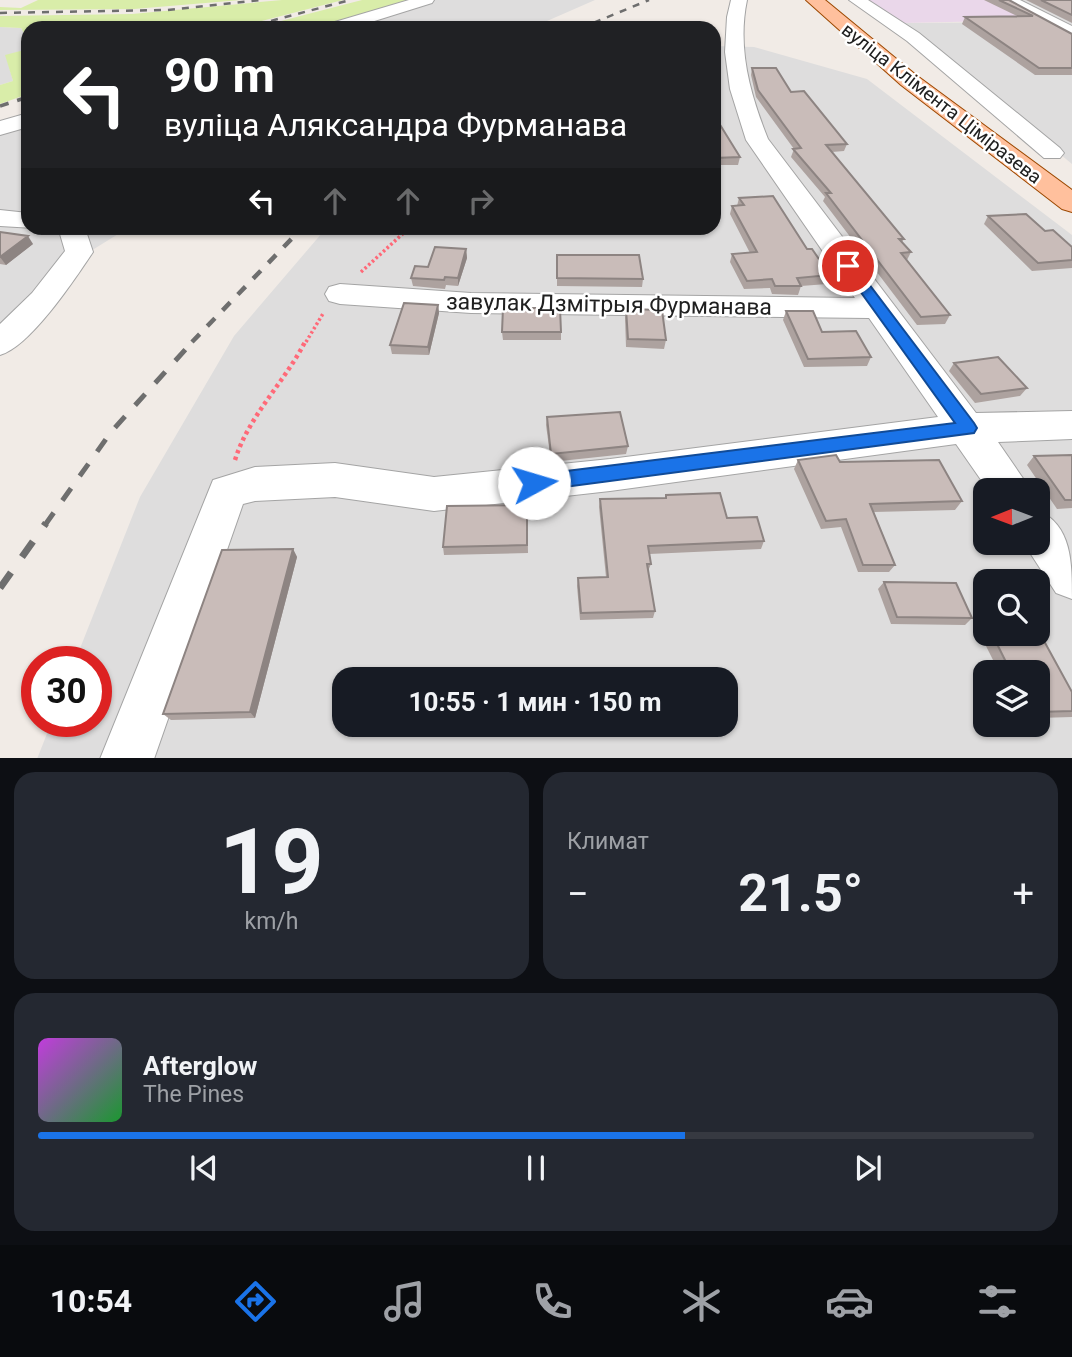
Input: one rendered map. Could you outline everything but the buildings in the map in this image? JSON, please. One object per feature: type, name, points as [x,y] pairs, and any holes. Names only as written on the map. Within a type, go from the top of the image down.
[{"type":"main road","name":"вуліца Клімента Ціміразева","points":[[815,0],[854,37],[918,89],[1072,203]]},
{"type":"street","points":[[357,21],[426,0]]},
{"type":"street","points":[[739,0],[725,53],[757,141],[1003,478]]},
{"type":"street","points":[[857,0],[913,37],[1052,153]]},
{"type":"street","points":[[1008,0],[1072,33]]},
{"type":"street","points":[[0,128],[21,122]]},
{"type":"street","points":[[0,218],[21,220]]},
{"type":"street","points":[[0,344],[43,300],[79,252],[74,235]]},
{"type":"street","name":"завулак Дзмітрыя Фурманава","points":[[340,294],[471,303],[879,308]]},
{"type":"street","points":[[127,758],[227,492],[255,484],[335,480],[434,494],[610,475],[968,428],[1072,425]]},
{"type":"street","points":[[1050,546],[1072,578]]},
{"type":"path","points":[[227,492],[238,447],[293,365],[313,326],[340,294],[402,235]]},
{"type":"shaded area","points":[[419,0],[595,0],[547,21],[346,21]]},
{"type":"shaded area","points":[[866,0],[997,0],[1038,20],[902,23]]},
{"type":"shaded area","points":[[1011,0],[1072,0],[1072,164],[902,23],[1039,22]]},
{"type":"shaded area","points":[[0,27],[21,28],[21,51],[6,56],[13,81],[0,85]]},
{"type":"shaded area","points":[[721,46],[754,47],[867,79],[1072,235],[1072,758],[37,758],[46,737],[112,737],[112,646],[81,646],[140,497],[234,336],[320,235],[721,235]]},
{"type":"shaded area","points":[[21,115],[21,235],[117,235],[68,265],[0,326],[0,121]]},
{"type":"green space","points":[[38,0],[241,0],[134,9],[0,10],[0,7],[21,8]]},
{"type":"green space","points":[[282,0],[343,0],[262,21],[21,21],[21,28],[0,27],[0,16],[132,14]]},
{"type":"green space","points":[[362,0],[414,0],[346,21],[281,21]]},
{"type":"green space","points":[[21,51],[21,96],[0,104],[0,85],[13,81],[5,55]]},
{"type":"railway","points":[[0,13],[167,10],[260,0]]},
{"type":"railway","points":[[270,21],[350,0]]},
{"type":"railway","points":[[598,21],[649,0]]},
{"type":"railway","points":[[0,106],[21,99]]},
{"type":"railway","points":[[192,342],[295,235]]},
{"type":"railway","points":[[45,525],[111,432],[194,340]]},
{"type":"railway","points":[[0,588],[46,523]]},
{"type":"route","points":[[534,483],[968,428],[848,266]]}]
